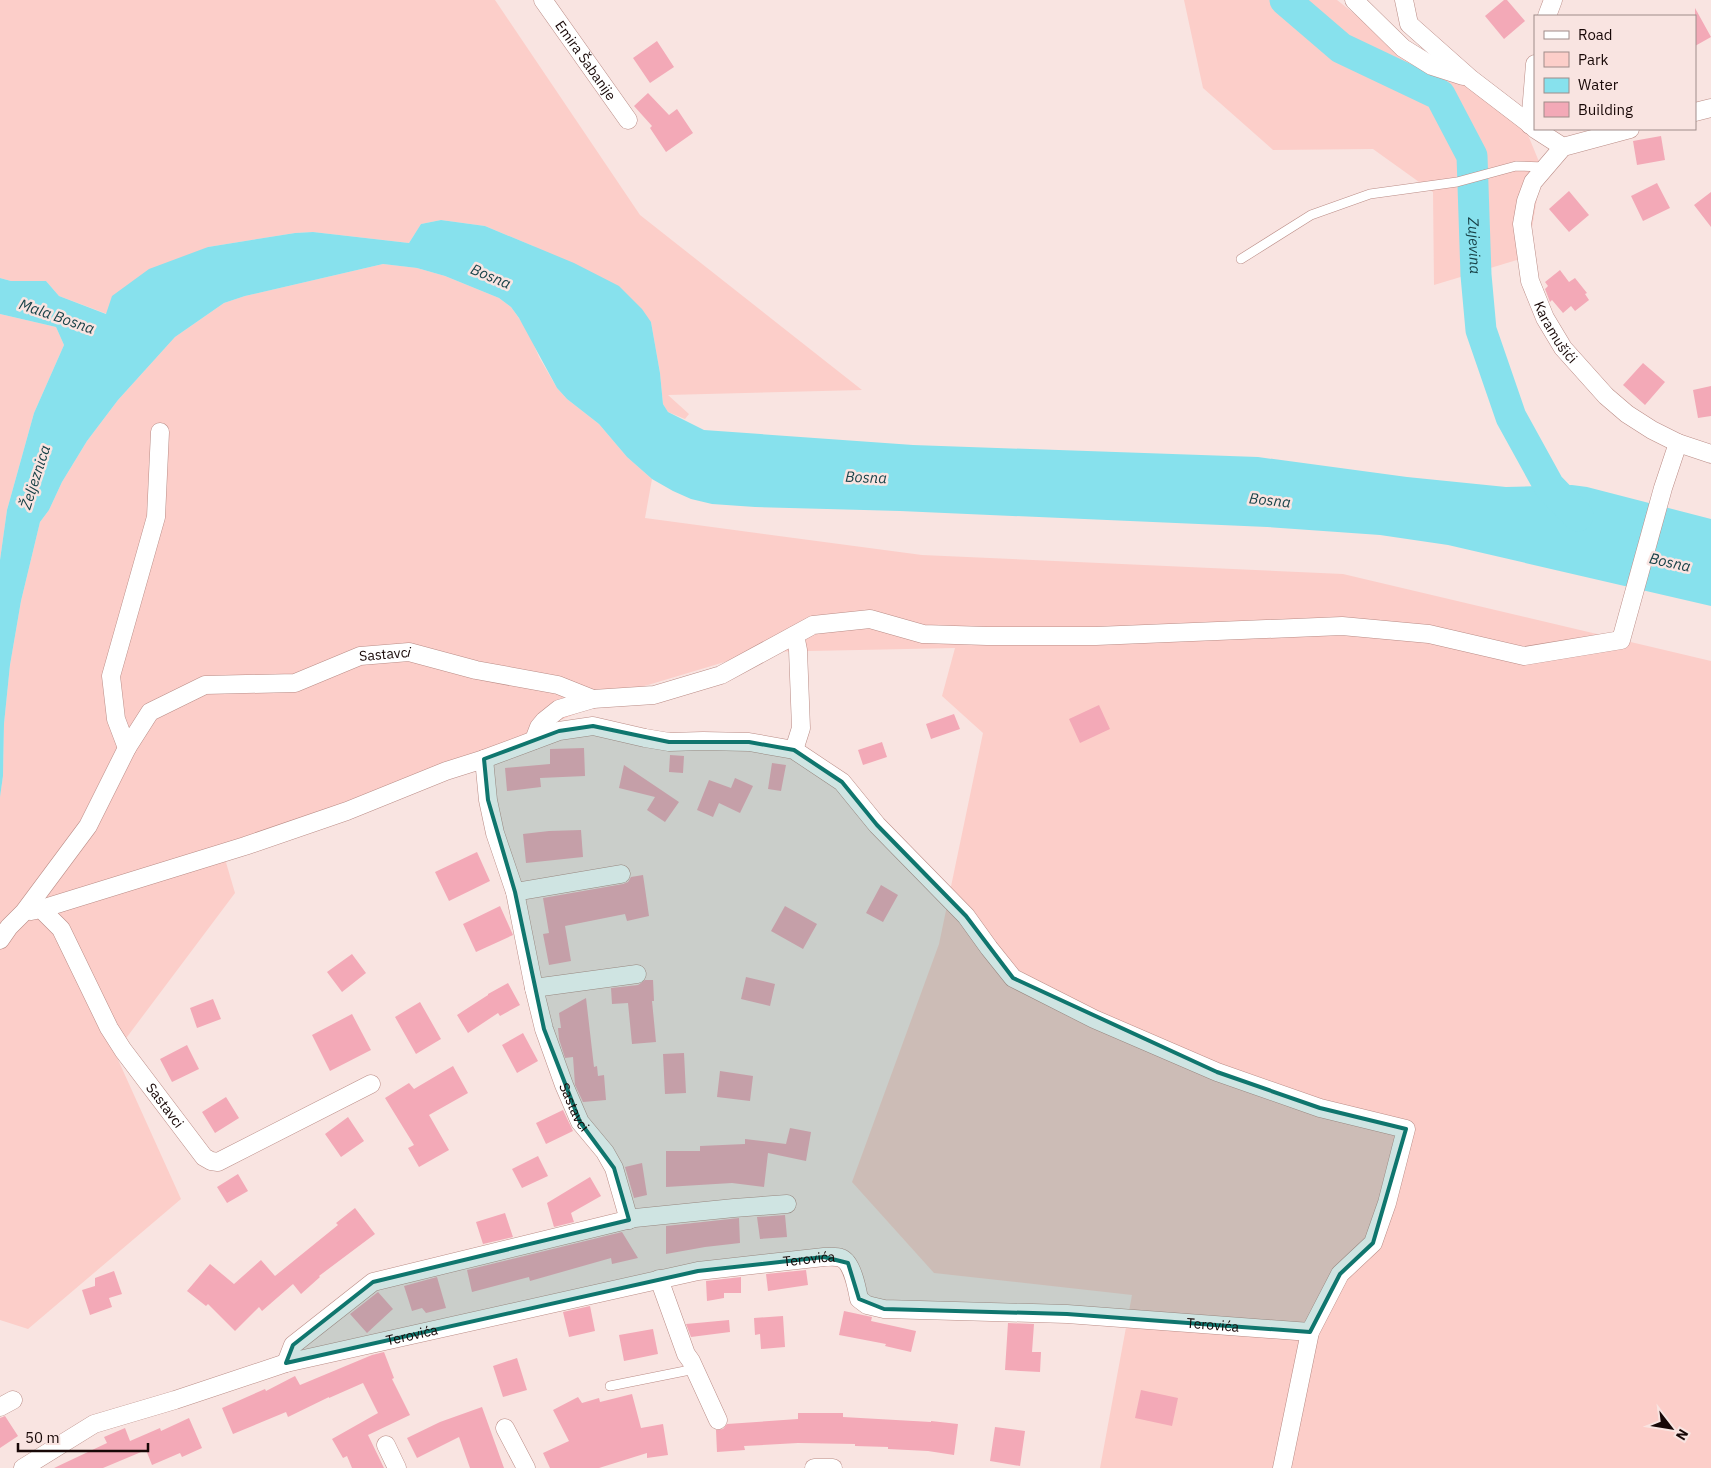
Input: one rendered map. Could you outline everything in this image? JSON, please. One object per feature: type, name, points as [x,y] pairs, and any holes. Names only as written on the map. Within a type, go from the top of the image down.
[{"type":"street","name":"Emira Šabanije","points":[[543,0],[628,120]]},
{"type":"street","points":[[1354,0],[1403,48],[1432,66],[1471,79]]},
{"type":"street","points":[[1404,0],[1409,24],[1471,79],[1533,127]]},
{"type":"street","points":[[1547,15],[1553,0]]},
{"type":"street","points":[[1533,127],[1534,96]]},
{"type":"street","points":[[1696,112],[1711,108]]},
{"type":"street","points":[[1538,130],[1563,147],[1626,130]]},
{"type":"street","name":"Karamušići","points":[[1563,147],[1533,182],[1526,201],[1522,224],[1530,281],[1545,318],[1563,348],[1606,396],[1627,414],[1652,430],[1711,454]]},
{"type":"street","points":[[127,748],[116,719],[111,676],[156,518],[160,432]]},
{"type":"street","points":[[534,740],[544,721],[559,709],[593,699],[654,695],[721,675],[813,625],[870,619],[923,634],[987,636],[1096,636],[1342,626],[1429,634],[1524,656],[1622,640],[1663,488],[1678,442]]},
{"type":"street","points":[[794,750],[802,728],[798,650],[795,634]]},
{"type":"street","name":"Sastavci","points":[[0,940],[8,927],[24,912],[88,826],[127,748],[150,712],[205,685],[295,683],[360,656],[408,652],[476,670],[558,685],[593,699]]},
{"type":"street","points":[[24,912],[41,909],[245,846],[347,811],[446,771],[558,731],[593,726],[669,742],[749,742],[794,750],[842,782],[877,826],[966,916],[1013,978],[1094,1018],[1217,1072],[1320,1108],[1406,1129],[1387,1202],[1373,1243],[1340,1274],[1310,1332],[1282,1468]]},
{"type":"street","name":"Sastavci","points":[[484,759],[488,800],[495,833],[515,892],[544,1029],[580,1122],[610,1160],[630,1220]]},
{"type":"street","points":[[515,892],[621,874]]},
{"type":"street","name":"Sastavci","points":[[41,909],[61,929],[92,996],[123,1050],[204,1157],[211,1161],[218,1162],[371,1084]]},
{"type":"street","points":[[534,988],[637,974]]},
{"type":"street","points":[[286,1363],[294,1345],[373,1282],[630,1220],[787,1204]]},
{"type":"street","name":"Terovića","points":[[23,1468],[94,1424],[175,1400],[286,1363],[698,1271],[824,1257],[842,1258],[848,1263],[859,1299],[867,1305],[884,1309],[1067,1314],[1310,1332]]},
{"type":"street","points":[[659,1279],[686,1354],[695,1369],[718,1420]]},
{"type":"street","points":[[505,1428],[526,1468]]},
{"type":"street","points":[[386,1445],[397,1468]]},
{"type":"street","points":[[814,1468],[833,1468]]},
{"type":"lane","points":[[1242,259],[1311,215],[1370,194],[1457,182],[1516,166],[1546,167]]},
{"type":"lane","points":[[610,1386],[695,1369]]},
{"type":"highlighted area","points":[[593,726],[669,742],[749,742],[794,750],[842,782],[877,825],[966,916],[1013,978],[1217,1072],[1320,1108],[1406,1129],[1373,1243],[1340,1274],[1310,1332],[1067,1314],[884,1309],[859,1299],[848,1263],[824,1257],[698,1271],[286,1363],[293,1345],[373,1282],[629,1220],[614,1168],[580,1122],[544,1029],[515,892],[488,800],[484,759],[559,731]]},
{"type":"green space","points":[[0,0],[495,0],[640,215],[862,390],[668,395],[689,414],[685,419],[668,412],[663,404],[660,373],[651,322],[533,246],[485,226],[441,220],[421,224],[409,243],[313,232],[295,233],[208,247],[107,314],[59,296],[46,281],[11,281],[0,278]]},
{"type":"green space","points":[[1184,0],[1337,0],[1398,48],[1519,113],[1542,169],[1527,257],[1434,285],[1433,192],[1373,149],[1273,150],[1203,88]]},
{"type":"green space","points":[[383,264],[417,268],[445,276],[499,298],[511,307],[528,331],[539,357],[557,388],[567,399],[599,424],[627,457],[652,479],[645,518],[922,555],[1343,574],[1711,661],[1711,1468],[1100,1468],[1132,1295],[934,1273],[852,1182],[939,944],[983,733],[942,696],[955,648],[758,652],[638,688],[225,859],[235,893],[115,1053],[181,1199],[28,1329],[0,1320],[0,797],[3,776],[4,724],[10,665],[21,601],[40,522],[49,510],[62,482],[87,441],[118,400],[175,337],[224,303],[245,296]]},
{"type":"green space","points":[[0,314],[56,327],[64,345],[34,413],[7,510],[0,560]]},
{"type":"water","points":[[441,220],[485,226],[574,263],[619,286],[642,309],[651,322],[660,373],[663,404],[668,412],[704,430],[913,445],[1258,457],[1407,477],[1506,487],[1572,485],[1587,487],[1711,519],[1711,606],[1448,545],[1380,535],[1267,527],[900,511],[755,507],[712,504],[691,499],[652,479],[627,457],[599,424],[567,399],[557,388],[519,318],[511,307],[499,298],[445,276],[417,268],[383,264],[245,296],[224,303],[175,337],[118,400],[87,441],[62,482],[49,510],[40,522],[21,601],[10,665],[4,724],[3,776],[0,797],[0,560],[7,510],[34,413],[64,345],[56,327],[0,314],[0,278],[11,281],[46,281],[59,296],[106,314],[112,296],[149,269],[208,247],[295,233],[313,232],[409,243],[421,224]]},
{"type":"building","points":[[1504,0],[1507,0],[1525,21],[1504,39],[1485,16]]},
{"type":"building","points":[[1695,8],[1711,37],[1696,45],[1696,15]]},
{"type":"building","points":[[657,41],[674,67],[650,83],[633,58]]},
{"type":"building","points":[[648,93],[669,115],[677,109],[693,133],[666,152],[650,128],[652,126],[634,106]]},
{"type":"building","points":[[1661,136],[1665,160],[1637,165],[1633,141]]},
{"type":"building","points":[[1657,183],[1670,208],[1643,221],[1631,196]]},
{"type":"building","points":[[1569,191],[1589,215],[1569,232],[1549,209]]},
{"type":"building","points":[[1711,192],[1711,227],[1694,205]]},
{"type":"building","points":[[1560,270],[1569,282],[1575,278],[1587,293],[1585,294],[1589,300],[1575,311],[1571,306],[1563,313],[1552,300],[1550,302],[1545,289],[1548,286],[1545,282]]},
{"type":"building","points":[[1643,363],[1665,382],[1645,405],[1623,385]]},
{"type":"building","points":[[1711,386],[1711,416],[1698,418],[1693,390]]},
{"type":"building","points":[[1099,705],[1110,729],[1080,743],[1069,719]]},
{"type":"building","points":[[954,714],[960,729],[931,739],[926,724]]},
{"type":"building","points":[[882,742],[887,757],[863,765],[858,750]]},
{"type":"building","points":[[584,748],[585,776],[540,778],[541,787],[507,791],[505,768],[550,764],[550,749]]},
{"type":"building","points":[[670,755],[684,756],[683,773],[669,772]]},
{"type":"building","points":[[772,763],[786,765],[781,791],[768,789]]},
{"type":"building","points":[[624,765],[679,802],[665,822],[647,810],[655,797],[619,788]]},
{"type":"building","points":[[735,778],[753,786],[740,813],[719,803],[713,817],[697,810],[709,780],[731,788]]},
{"type":"building","points":[[581,830],[583,857],[526,863],[523,834]]},
{"type":"building","points":[[477,852],[490,881],[449,901],[435,872]]},
{"type":"building","points":[[643,875],[649,916],[627,921],[625,914],[565,926],[571,961],[549,965],[543,934],[549,933],[543,898],[623,884],[628,882],[631,877]]},
{"type":"building","points":[[881,885],[898,895],[883,922],[866,913]]},
{"type":"building","points":[[500,906],[513,935],[476,952],[463,924]]},
{"type":"building","points":[[785,906],[817,924],[803,949],[771,931]]},
{"type":"building","points":[[352,954],[366,973],[342,992],[327,972]]},
{"type":"building","points":[[746,977],[775,984],[770,1006],[741,999]]},
{"type":"building","points":[[645,980],[653,980],[654,1001],[652,1001],[656,1042],[632,1044],[628,1003],[612,1004],[611,988],[638,985]]},
{"type":"building","points":[[508,983],[520,1005],[500,1016],[498,1013],[468,1033],[457,1015]]},
{"type":"building","points":[[586,998],[594,1067],[597,1066],[598,1076],[604,1075],[606,1100],[583,1102],[575,1085],[573,1057],[565,1058],[559,1039],[558,1028],[561,1028],[559,1013]]},
{"type":"building","points":[[213,999],[221,1019],[197,1028],[190,1008]]},
{"type":"building","points":[[420,1002],[441,1039],[416,1054],[395,1017]]},
{"type":"building","points":[[352,1014],[371,1050],[330,1071],[312,1035]]},
{"type":"building","points":[[523,1033],[538,1061],[517,1073],[502,1045]]},
{"type":"building","points":[[187,1045],[199,1069],[172,1082],[160,1059]]},
{"type":"building","points":[[684,1053],[686,1093],[665,1094],[663,1054]]},
{"type":"building","points":[[453,1066],[468,1093],[429,1115],[449,1150],[419,1167],[408,1148],[414,1145],[385,1098],[409,1083],[414,1089]]},
{"type":"building","points":[[720,1071],[753,1076],[750,1101],[717,1097]]},
{"type":"building","points":[[226,1097],[239,1118],[215,1133],[202,1112]]},
{"type":"building","points":[[563,1110],[573,1131],[546,1144],[536,1123]]},
{"type":"building","points":[[348,1117],[364,1141],[341,1157],[325,1134]]},
{"type":"building","points":[[790,1128],[811,1132],[806,1161],[768,1153],[764,1187],[732,1183],[666,1187],[666,1151],[700,1151],[700,1146],[745,1144],[745,1139],[786,1144]]},
{"type":"building","points":[[538,1156],[548,1176],[522,1188],[512,1169]]},
{"type":"building","points":[[642,1163],[647,1195],[634,1198],[625,1167]]},
{"type":"building","points":[[238,1174],[248,1191],[227,1203],[217,1187]]},
{"type":"building","points":[[590,1177],[601,1196],[571,1213],[574,1222],[554,1227],[547,1203]]},
{"type":"building","points":[[355,1208],[375,1234],[319,1276],[301,1294],[293,1284],[262,1311],[259,1307],[235,1331],[208,1304],[206,1306],[187,1291],[210,1264],[234,1284],[261,1260],[275,1276],[338,1225],[336,1223]]},
{"type":"building","points":[[505,1213],[513,1237],[483,1244],[476,1222]]},
{"type":"building","points":[[785,1215],[787,1237],[760,1239],[757,1217]]},
{"type":"building","points":[[739,1218],[740,1243],[666,1254],[666,1226]]},
{"type":"building","points":[[622,1232],[638,1258],[612,1264],[611,1258],[530,1281],[529,1277],[472,1292],[467,1270]]},
{"type":"building","points":[[806,1270],[808,1285],[768,1291],[766,1274]]},
{"type":"building","points":[[114,1271],[122,1294],[109,1298],[112,1307],[90,1315],[82,1290],[95,1286],[95,1278]]},
{"type":"building","points":[[437,1277],[446,1308],[426,1313],[422,1308],[412,1311],[404,1286]]},
{"type":"building","points":[[741,1277],[741,1293],[724,1293],[724,1298],[707,1301],[706,1281]]},
{"type":"building","points":[[378,1292],[393,1309],[367,1333],[350,1314]]},
{"type":"building","points":[[590,1306],[595,1331],[569,1337],[563,1312]]},
{"type":"building","points":[[844,1311],[872,1317],[871,1321],[916,1331],[911,1352],[885,1346],[886,1344],[839,1335]]},
{"type":"building","points":[[783,1316],[785,1347],[761,1349],[760,1334],[755,1335],[754,1318]]},
{"type":"building","points":[[729,1320],[730,1332],[691,1337],[686,1324]]},
{"type":"building","points":[[1008,1323],[1034,1324],[1032,1352],[1041,1352],[1040,1372],[1005,1370]]},
{"type":"building","points":[[653,1329],[658,1354],[624,1361],[619,1335]]},
{"type":"building","points":[[384,1352],[394,1378],[392,1379],[410,1415],[368,1435],[384,1468],[352,1468],[347,1456],[343,1458],[332,1439],[378,1413],[363,1383],[288,1417],[286,1412],[233,1434],[222,1408],[265,1389],[266,1391],[295,1376],[300,1385],[372,1355]]},
{"type":"building","points":[[517,1358],[527,1390],[503,1397],[493,1366]]},
{"type":"building","points":[[1141,1390],[1178,1398],[1172,1426],[1135,1418]]},
{"type":"building","points":[[632,1394],[641,1428],[663,1424],[668,1455],[647,1458],[647,1453],[599,1468],[550,1468],[543,1453],[569,1441],[553,1410],[578,1397],[582,1403],[599,1398],[600,1402]]},
{"type":"building","points":[[482,1407],[504,1468],[470,1468],[459,1437],[417,1458],[407,1438],[440,1422]]},
{"type":"building","points":[[798,1413],[843,1413],[843,1417],[958,1424],[954,1455],[928,1451],[888,1449],[888,1447],[855,1446],[855,1444],[798,1443],[744,1446],[745,1450],[717,1452],[716,1430],[723,1429],[727,1424],[798,1419]]},
{"type":"building","points":[[5,1416],[18,1436],[0,1448],[0,1418]]},
{"type":"building","points":[[189,1418],[202,1448],[182,1457],[180,1453],[152,1465],[146,1450],[103,1468],[54,1468],[107,1443],[104,1437],[125,1428],[130,1441],[160,1428],[161,1431]]},
{"type":"building","points":[[995,1427],[1025,1431],[1020,1466],[990,1461]]},
{"type":"waterway","name":"Zujevina","points":[[1285,0],[1341,48],[1440,95],[1472,156],[1476,275],[1481,330],[1511,417],[1549,486],[1578,516]]},
{"type":"water label","name":"Bosna","points":[[491,276]]},
{"type":"water label","name":"Mala Bosna","points":[[57,316]]},
{"type":"water label","name":"Željeznica","points":[[35,477]]},
{"type":"water label","name":"Bosna","points":[[866,477]]},
{"type":"water label","name":"Bosna","points":[[1270,500]]},
{"type":"water label","name":"Bosna","points":[[1670,562]]}]
